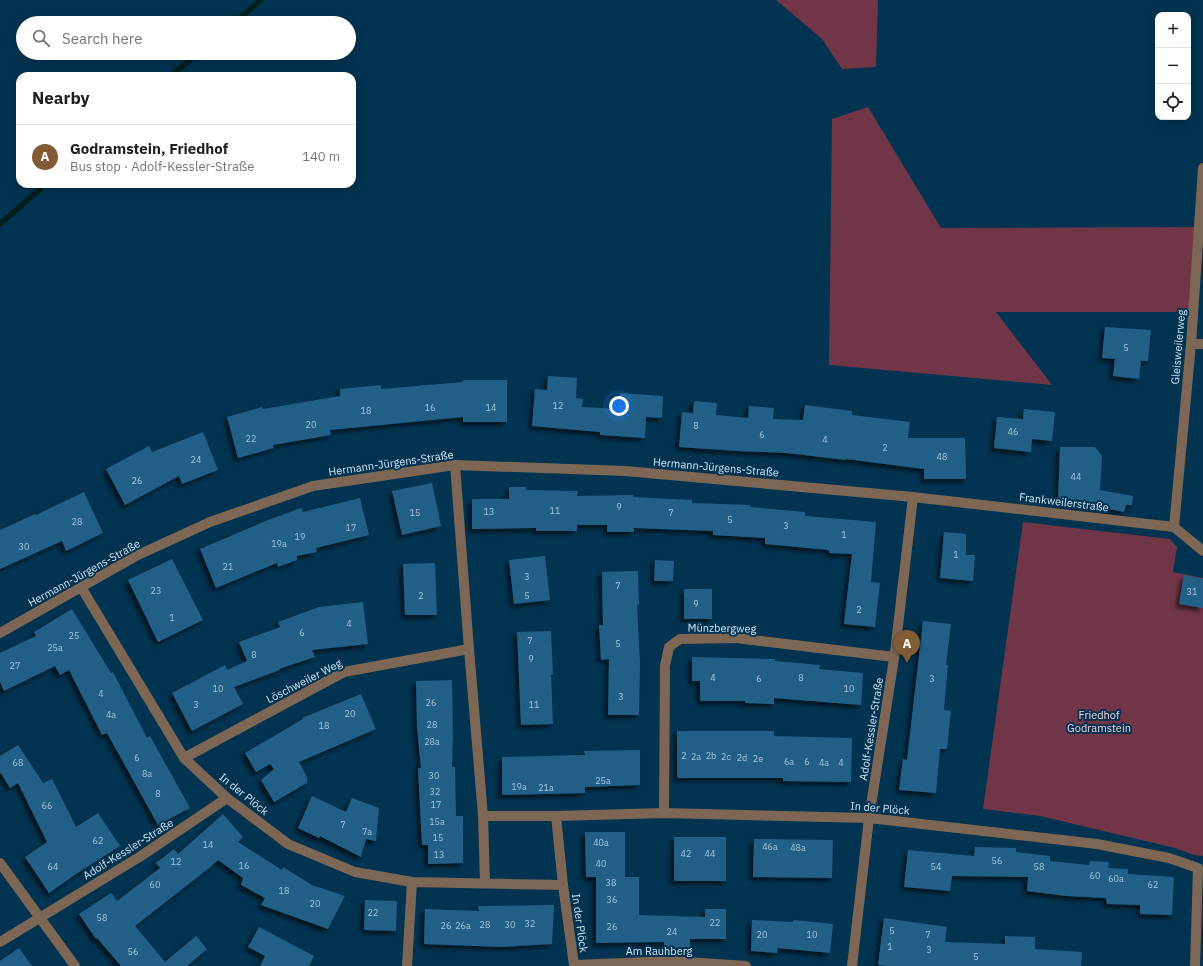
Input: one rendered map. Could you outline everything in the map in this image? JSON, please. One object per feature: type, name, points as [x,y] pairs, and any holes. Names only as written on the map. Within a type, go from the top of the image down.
[{"type":"street","name":"Gleisweilerweg","points":[[1174,527],[1191,344],[1203,168]]},
{"type":"street","points":[[1191,344],[1203,344]]},
{"type":"street","points":[[455,465],[483,816],[485,883]]},
{"type":"street","name":"Hermann-Jürgens-Straße","points":[[0,633],[138,555],[210,522],[314,486],[455,465],[625,471],[913,497]]},
{"type":"street","name":"Frankweilerstraße","points":[[913,497],[1174,527]]},
{"type":"street","name":"Adolf-Kessler-Straße","points":[[852,966],[869,818],[894,657],[913,497]]},
{"type":"street","points":[[1174,527],[1203,551]]},
{"type":"street","name":"In der Plöck","points":[[82,587],[184,758],[227,798],[288,844],[355,872],[412,882],[563,885]]},
{"type":"street","name":"Münzbergweg","points":[[664,813],[665,666],[668,647],[680,639],[736,638],[894,657]]},
{"type":"street","name":"Löschweiler Weg","points":[[184,758],[344,672],[469,649]]},
{"type":"street","name":"Adolf-Kessler-Straße","points":[[0,942],[141,856],[227,798]]},
{"type":"street","name":"In der Plöck","points":[[483,816],[556,816],[664,813],[869,818],[1097,844],[1169,858],[1198,868],[1195,966]]},
{"type":"street","name":"In der Plöck","points":[[556,816],[563,885],[574,965]]},
{"type":"street","points":[[0,863],[75,966]]},
{"type":"street","points":[[407,966],[412,882]]},
{"type":"street","name":"Am Rauhberg","points":[[574,965],[672,961],[746,966]]},
{"type":"green space","points":[[776,0],[878,0],[876,67],[842,69],[822,39]]},
{"type":"green space","points":[[868,107],[941,228],[1199,227],[1193,312],[996,312],[1052,385],[829,365],[832,119]]},
{"type":"green space","name":"Friedhof Godramstein","points":[[1023,522],[1170,539],[1177,547],[1173,572],[1203,578],[1203,856],[1040,816],[983,809]]},
{"type":"building","points":[[1105,327],[1151,330],[1148,361],[1141,361],[1139,379],[1113,376],[1115,359],[1102,358]]},
{"type":"building","points":[[548,376],[577,378],[576,398],[583,399],[582,407],[619,409],[620,393],[663,396],[662,418],[646,417],[645,438],[600,435],[600,432],[532,426],[535,389],[547,390]]},
{"type":"building","points":[[463,380],[507,380],[507,422],[463,422],[463,417],[330,430],[331,435],[273,445],[274,448],[238,458],[227,417],[262,407],[263,409],[340,396],[340,389],[381,385],[381,389],[463,382]]},
{"type":"building","points":[[694,401],[717,403],[716,415],[748,418],[749,406],[774,408],[773,419],[803,420],[805,405],[852,411],[852,415],[910,422],[908,438],[965,438],[966,479],[924,479],[924,469],[846,459],[787,453],[679,447],[682,412],[693,413]]},
{"type":"building","points":[[1024,409],[1055,412],[1052,441],[1032,439],[1031,452],[994,448],[997,417],[1023,419]]},
{"type":"building","points":[[203,432],[218,470],[182,484],[179,476],[125,505],[106,469],[149,446],[152,452]]},
{"type":"building","points":[[1060,447],[1095,447],[1102,456],[1100,490],[1133,496],[1132,505],[1126,505],[1124,512],[1104,508],[1105,504],[1058,501]]},
{"type":"building","points":[[432,483],[441,526],[402,535],[392,491]]},
{"type":"building","points":[[509,487],[526,487],[526,490],[578,491],[577,496],[633,495],[633,497],[692,500],[692,503],[750,505],[750,507],[805,512],[805,516],[876,522],[871,582],[880,583],[875,627],[844,624],[852,554],[829,553],[829,550],[765,544],[765,538],[713,535],[713,531],[634,528],[634,532],[607,532],[607,525],[577,525],[577,531],[536,531],[536,528],[472,529],[472,499],[509,499]]},
{"type":"building","points":[[84,492],[103,533],[66,551],[62,541],[0,569],[0,530]]},
{"type":"building","points":[[360,498],[369,535],[316,548],[317,552],[297,556],[297,560],[278,567],[277,563],[216,588],[200,549],[268,520],[301,508],[303,512]]},
{"type":"building","points":[[944,532],[966,534],[966,555],[975,555],[973,581],[940,578]]},
{"type":"building","points":[[545,556],[550,600],[514,604],[509,560]]},
{"type":"building","points":[[172,559],[203,620],[158,642],[128,580]]},
{"type":"building","points":[[655,560],[674,561],[673,581],[654,581]]},
{"type":"building","points":[[435,563],[437,615],[405,615],[403,564]]},
{"type":"building","points":[[638,571],[639,605],[637,605],[640,663],[639,715],[608,715],[609,659],[601,660],[599,625],[603,625],[602,572]]},
{"type":"building","points":[[1184,575],[1203,579],[1203,608],[1179,604]]},
{"type":"building","points":[[684,589],[712,589],[712,619],[684,619]]},
{"type":"building","points":[[363,602],[368,644],[312,650],[315,657],[279,669],[280,670],[234,687],[243,704],[192,731],[172,693],[225,665],[227,670],[247,661],[239,642],[280,627],[278,622],[319,607]]},
{"type":"building","points":[[72,609],[111,673],[113,672],[147,738],[150,736],[190,808],[158,825],[107,733],[102,735],[69,670],[60,675],[55,666],[4,691],[0,682],[0,653],[36,636],[34,632]]},
{"type":"building","points":[[923,621],[951,624],[946,665],[948,665],[944,710],[951,711],[947,749],[940,749],[936,793],[899,790],[903,759],[907,760]]},
{"type":"building","points":[[551,631],[553,724],[521,725],[517,632]]},
{"type":"building","points":[[692,657],[775,659],[775,661],[820,665],[819,669],[863,673],[861,705],[774,698],[774,704],[745,703],[745,701],[700,701],[700,681],[692,681]]},
{"type":"building","points":[[452,680],[452,767],[455,767],[456,816],[463,816],[463,863],[428,864],[428,845],[422,845],[418,768],[421,768],[417,728],[416,681]]},
{"type":"building","points":[[361,694],[376,729],[299,762],[307,777],[307,783],[274,802],[261,780],[274,769],[270,764],[256,772],[245,753],[303,719],[302,718]]},
{"type":"building","points":[[677,731],[774,731],[774,736],[852,738],[851,782],[783,781],[783,778],[677,778]]},
{"type":"building","points":[[18,745],[43,783],[52,779],[76,827],[98,813],[120,846],[49,893],[25,857],[47,842],[18,783],[10,788],[0,772],[0,756]]},
{"type":"building","points":[[640,750],[640,785],[585,787],[585,793],[502,795],[502,757],[585,755],[584,751]]},
{"type":"building","points":[[312,796],[346,812],[352,798],[379,808],[376,841],[366,839],[361,857],[320,836],[319,838],[298,828]]},
{"type":"building","points":[[223,814],[243,837],[238,842],[282,870],[283,867],[312,885],[345,896],[328,929],[261,905],[265,898],[241,885],[243,878],[218,860],[135,926],[165,962],[196,936],[207,949],[187,966],[121,966],[97,938],[96,939],[79,914],[111,893],[117,901],[160,868],[156,863],[174,849],[178,854]]},
{"type":"building","points":[[585,832],[625,832],[625,877],[639,877],[639,915],[705,917],[705,909],[726,909],[726,939],[690,939],[690,948],[664,948],[664,942],[596,943],[596,877],[586,877]]},
{"type":"building","points":[[674,837],[726,837],[726,881],[674,881]]},
{"type":"building","points":[[754,839],[833,840],[832,878],[753,877]]},
{"type":"building","points":[[975,847],[1016,848],[1016,852],[1050,856],[1050,861],[1089,865],[1090,861],[1109,862],[1108,868],[1128,869],[1128,874],[1174,877],[1172,915],[1140,914],[1140,905],[1107,904],[1106,898],[1067,896],[1027,891],[1028,877],[952,876],[950,891],[904,887],[908,850],[974,856]]},
{"type":"building","points":[[365,900],[397,901],[396,931],[364,930]]},
{"type":"building","points":[[554,905],[552,944],[501,947],[424,944],[425,909],[479,911],[478,906]]},
{"type":"building","points":[[884,918],[947,927],[945,942],[1005,944],[1005,936],[1035,937],[1035,949],[1082,952],[1081,966],[878,965]]},
{"type":"building","points":[[752,920],[793,922],[794,920],[833,924],[830,953],[778,948],[777,953],[751,951]]},
{"type":"building","points":[[259,927],[314,956],[309,966],[260,966],[265,956],[248,947]]},
{"type":"building","points":[[19,948],[32,966],[0,966],[0,961]]},
{"type":"waterway","points":[[242,16],[261,0]]},
{"type":"waterway","points":[[176,72],[190,60]]},
{"type":"waterway","points":[[0,224],[41,188]]},
{"type":"place","name":"Godramstein, Friedhof","points":[[907,663]]}]
